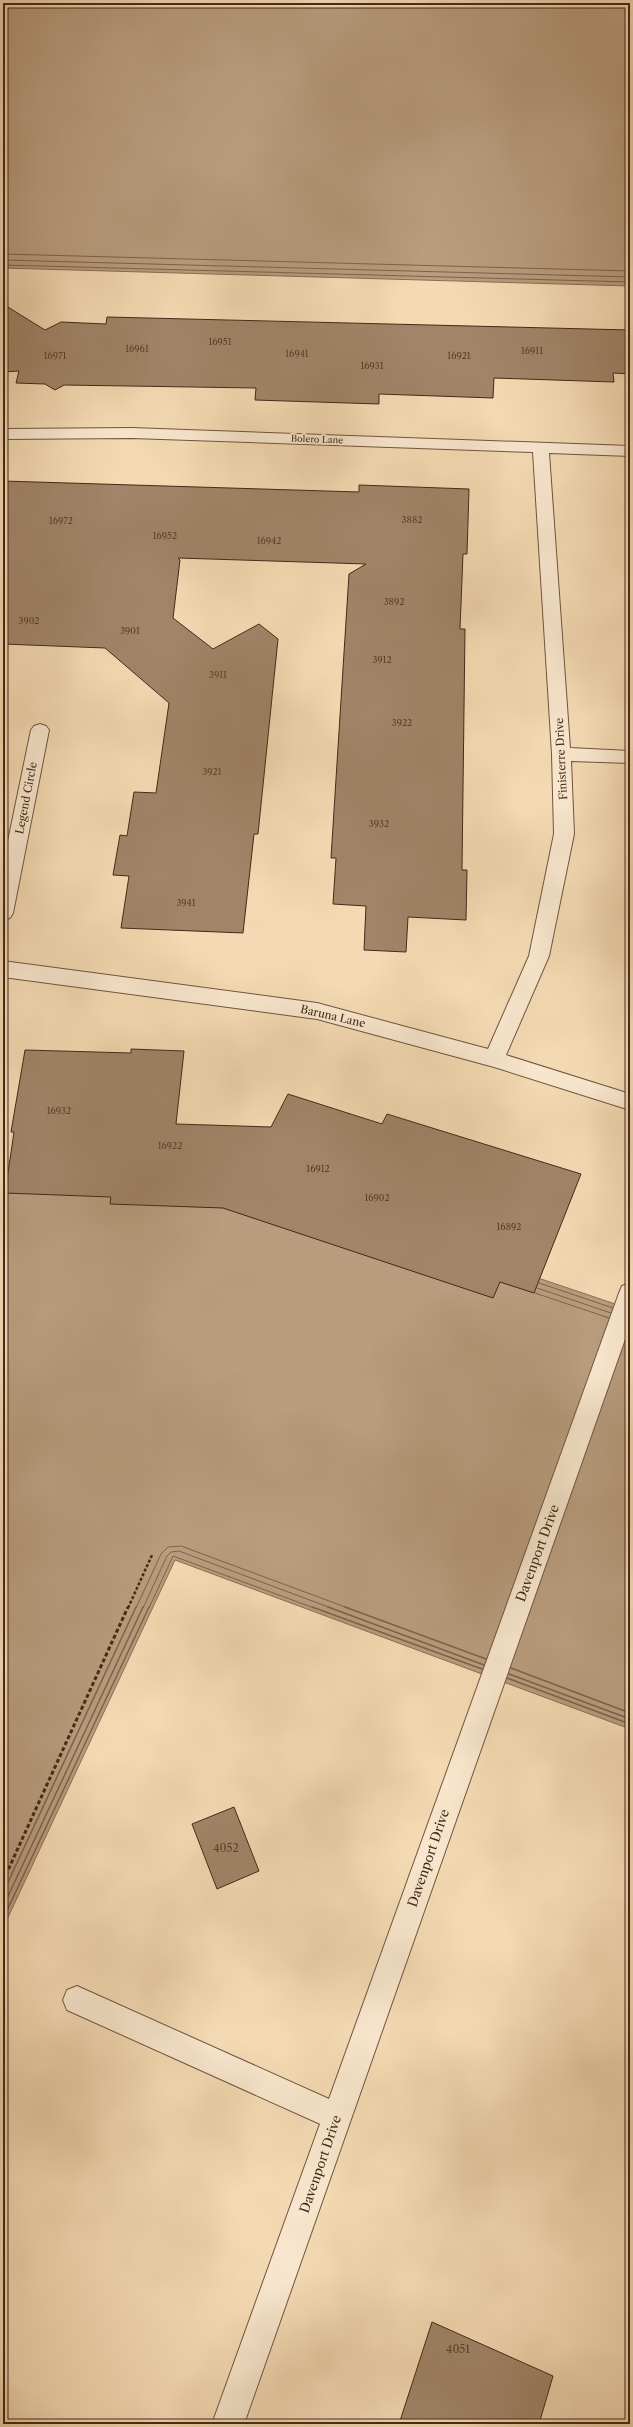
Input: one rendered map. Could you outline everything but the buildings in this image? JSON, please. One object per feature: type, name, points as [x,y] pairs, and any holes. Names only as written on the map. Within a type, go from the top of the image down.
[{"type":"street","name":"Bolero Lane","points":[[3,434],[132,432],[630,451]]},
{"type":"street","name":"Finisterre Drive","points":[[494,1059],[539,956],[564,834],[561,754],[541,448]]},
{"type":"street","name":"Legend Circle","points":[[3,913],[40,730]]},
{"type":"street","points":[[561,754],[630,757]]},
{"type":"street","name":"Baruna Lane","points":[[3,969],[317,1010],[494,1059],[630,1102]]},
{"type":"street","name":"Davenport Drive","points":[[228,2424],[630,1293]]},
{"type":"street","points":[[77,2000],[337,2117]]},
{"type":"path","points":[[3,1881],[152,1555]]},
{"type":"water","points":[[3,3],[630,3],[630,286],[3,268]]},
{"type":"water","points":[[3,1175],[236,1176],[630,1309],[630,1729],[175,1560],[3,1928]]}]
